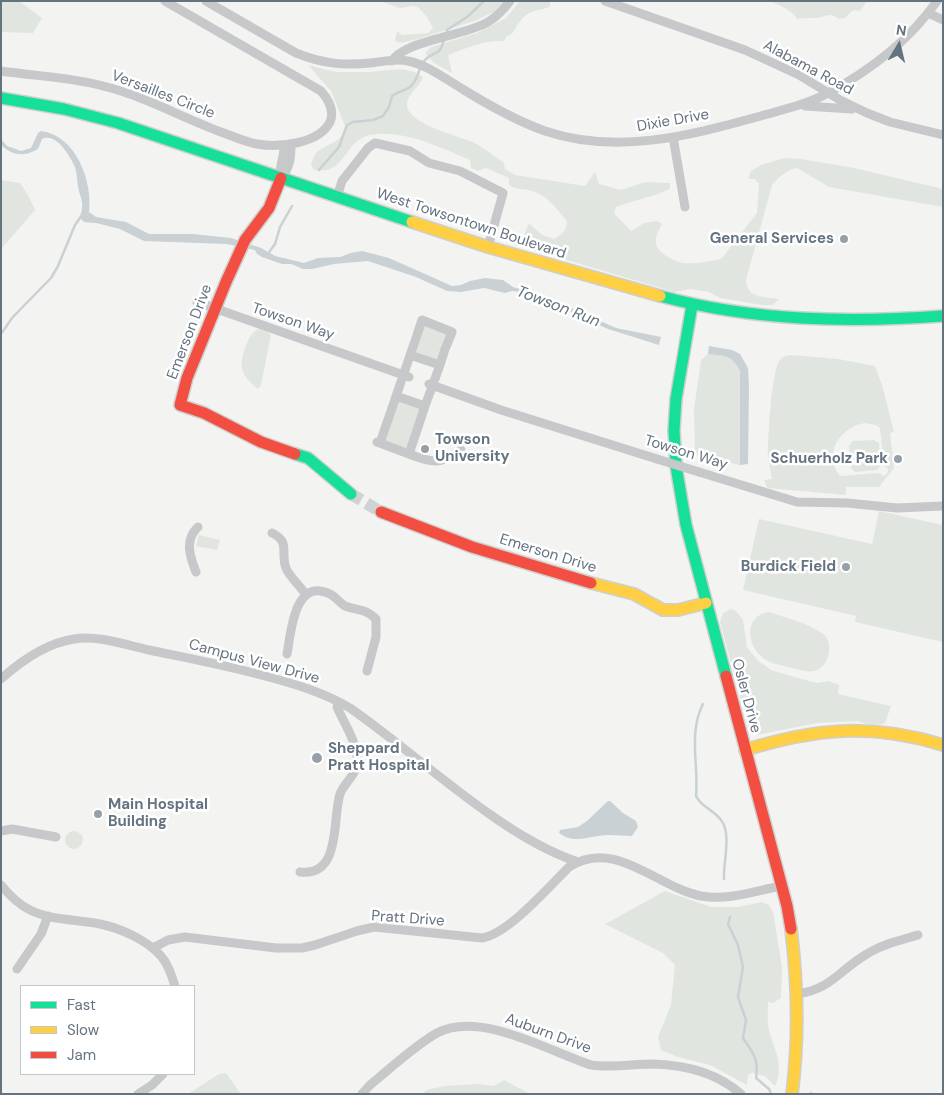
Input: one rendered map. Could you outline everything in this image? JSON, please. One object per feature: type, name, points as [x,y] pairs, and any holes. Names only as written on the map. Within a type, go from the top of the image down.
[{"type":"street","name":"Versailles Circle","points":[[1,71],[101,85],[146,100],[256,144],[288,144],[316,136],[326,127],[330,121],[330,104],[321,91],[165,1]]},
{"type":"street","name":"Dixie Drive","points":[[206,1],[296,53],[312,59],[344,65],[407,60],[421,66],[501,112],[547,131],[575,139],[603,142],[636,142],[673,137],[717,128],[800,106],[828,94],[885,57],[904,40],[937,1]]},
{"type":"street","points":[[392,61],[395,55],[414,46],[487,23],[510,1]]},
{"type":"street","name":"Alabama Road","points":[[605,1],[745,50],[799,75],[828,94],[858,110],[890,122],[943,135]]},
{"type":"street","points":[[928,13],[943,20]]},
{"type":"street","name":"West Towsontown Boulevard","points":[[1,98],[64,109],[118,123],[488,247],[692,305],[763,316],[820,320],[892,320],[943,316]]},
{"type":"street","points":[[800,106],[858,110]]},
{"type":"street","points":[[673,137],[685,207]]},
{"type":"street","points":[[337,197],[342,181],[368,148],[375,143],[410,151],[429,163],[460,171],[504,193],[488,247]]},
{"type":"street","points":[[281,178],[286,173],[292,159],[288,144]]},
{"type":"street","name":"Emerson Drive","points":[[281,178],[269,208],[245,240],[214,308],[187,378],[180,405],[204,413],[262,442],[308,458],[351,494]]},
{"type":"street","name":"Towson Way","points":[[197,302],[406,376]]},
{"type":"street","name":"Osler Drive","points":[[692,305],[676,400],[675,454],[682,507],[787,906],[794,947],[797,994],[796,1049],[792,1094]]},
{"type":"street","points":[[409,454],[431,384],[452,332],[422,320],[410,354],[406,376],[378,442],[427,461],[438,462],[449,459],[461,450]]},
{"type":"street","points":[[410,354],[440,365]]},
{"type":"street","name":"Towson Way","points":[[431,384],[502,410],[797,502],[833,502],[897,508],[939,506]]},
{"type":"street","points":[[396,396],[425,406]]},
{"type":"street","name":"Emerson Drive","points":[[381,512],[472,547],[583,581],[634,594],[664,610],[678,610],[706,603]]},
{"type":"street","points":[[196,572],[189,552],[193,532],[198,527]]},
{"type":"street","points":[[272,533],[279,536],[283,541],[286,568],[306,595]]},
{"type":"street","points":[[288,654],[298,606],[306,595],[320,591],[329,593],[346,606],[370,613],[376,619],[376,637],[367,671]]},
{"type":"street","name":"Campus View Drive","points":[[1,679],[25,660],[46,648],[63,641],[87,638],[246,671],[312,690],[339,702],[372,724],[474,804],[550,852],[578,862],[599,858],[617,860],[648,872],[689,893],[703,897],[726,898],[781,886]]},
{"type":"street","points":[[300,872],[312,872],[321,868],[328,859],[332,847],[341,793],[354,775],[357,767],[354,746],[337,707],[339,702]]},
{"type":"street","points":[[745,750],[797,735],[849,730],[880,731],[908,735],[943,745]]},
{"type":"street","points":[[1,831],[12,829],[56,837]]},
{"type":"street","name":"Pratt Drive","points":[[153,948],[168,940],[185,937],[276,948],[302,948],[315,946],[374,927],[473,938],[488,937],[509,924],[569,867],[578,862]]},
{"type":"street","points":[[1,885],[23,906],[48,916],[110,926],[153,948],[165,962],[176,985]]},
{"type":"street","points":[[17,970],[38,939],[48,916]]},
{"type":"street","points":[[797,994],[823,987],[853,963],[877,948],[918,935]]},
{"type":"street","name":"Auburn Drive","points":[[362,1094],[370,1085],[428,1039],[439,1032],[462,1025],[494,1029],[591,1065],[602,1067],[654,1064],[696,1070],[725,1081],[741,1094]]},
{"type":"street","points":[[138,1094],[152,1085],[162,1075]]},
{"type":"shaded area","points":[[1,1],[19,1],[42,18],[33,33],[1,32]]},
{"type":"shaded area","points":[[379,1],[504,1],[495,11],[477,20],[401,43],[395,41],[397,31],[402,35],[428,33],[433,28],[427,17],[418,7],[400,8]]},
{"type":"shaded area","points":[[520,1],[550,1],[550,6],[527,14],[512,34],[507,36],[504,41],[482,43],[448,55],[452,73],[434,63],[425,53],[431,47],[477,33],[506,18]]},
{"type":"shaded area","points":[[770,1],[867,1],[860,11],[853,10],[845,18],[839,19],[829,15],[818,18],[797,19],[788,10]]},
{"type":"shaded area","points":[[308,65],[338,72],[404,70],[417,73],[423,77],[407,103],[409,110],[415,117],[435,128],[475,143],[504,163],[505,169],[515,175],[585,186],[595,172],[599,184],[621,190],[645,182],[670,183],[670,189],[616,207],[614,213],[631,231],[644,223],[657,221],[662,224],[656,238],[657,247],[666,256],[683,263],[714,261],[722,258],[757,213],[759,184],[755,179],[749,179],[750,172],[761,165],[784,158],[854,168],[943,189],[943,207],[829,187],[797,168],[789,170],[772,185],[746,280],[749,290],[757,296],[779,299],[773,305],[762,305],[720,298],[709,292],[691,289],[674,292],[520,246],[529,223],[542,235],[554,239],[565,230],[567,221],[540,194],[512,187],[509,185],[509,178],[486,168],[478,171],[471,168],[470,160],[437,146],[413,138],[389,134],[369,135],[352,146],[343,159],[332,168],[314,170],[311,165],[316,153],[338,140],[345,126],[331,91]]},
{"type":"shaded area","name":"Towson Run","points":[[41,131],[53,134],[73,150],[85,174],[90,200],[89,212],[96,217],[126,222],[149,234],[193,234],[231,238],[261,248],[275,256],[304,263],[318,258],[340,257],[362,251],[389,258],[452,286],[485,278],[503,280],[513,287],[544,296],[616,328],[661,337],[659,345],[608,329],[556,305],[521,292],[512,291],[505,293],[484,288],[461,292],[447,291],[416,277],[368,261],[303,269],[262,257],[255,250],[227,244],[144,241],[120,229],[84,222],[80,218],[82,204],[75,167],[62,146],[47,138],[42,139],[38,149],[19,154],[1,145],[1,139],[7,146],[21,151],[31,148],[38,133]]},
{"type":"shaded area","points":[[1,180],[20,183],[35,210],[1,249]]},
{"type":"shaded area","points":[[423,323],[449,332],[439,362],[413,353]]},
{"type":"shaded area","points":[[258,329],[266,331],[271,335],[261,385],[258,389],[245,375],[242,361],[251,335]]},
{"type":"shaded area","points":[[709,346],[732,350],[740,354],[748,368],[748,464],[740,465],[740,371],[731,359],[708,354]]},
{"type":"shaded area","points":[[708,354],[731,359],[740,371],[740,465],[695,455],[694,410],[701,360]]},
{"type":"shaded area","points":[[790,355],[838,359],[875,366],[894,432],[890,433],[894,468],[879,487],[846,487],[846,495],[767,488],[764,480],[772,479],[768,448],[774,377],[780,360]],"holes":[[[865,423],[876,425],[880,428],[884,466],[888,469],[888,472],[884,476],[879,473],[840,476],[835,468],[833,459],[836,443],[848,430],[856,426]]]},
{"type":"shaded area","points":[[397,397],[424,407],[409,451],[382,441]]},
{"type":"shaded area","points":[[874,440],[879,443],[881,465],[877,470],[855,472],[851,468],[849,446],[853,441]]},
{"type":"shaded area","name":"Burdick Field","points":[[879,511],[943,525],[943,642],[855,622],[856,616],[743,590],[759,519],[872,544]]},
{"type":"shaded area","points":[[199,535],[220,540],[217,550],[196,546]]},
{"type":"shaded area","points":[[731,609],[736,611],[743,620],[747,647],[758,661],[771,670],[794,677],[817,683],[828,681],[839,685],[838,694],[891,706],[885,723],[871,725],[858,721],[817,723],[757,735],[750,730],[720,622],[723,613]]},
{"type":"shaded area","points":[[769,612],[804,624],[817,630],[827,638],[829,655],[819,669],[806,671],[773,663],[763,658],[757,652],[751,639],[750,631],[752,624],[761,614]]},
{"type":"shaded area","points":[[608,801],[636,821],[638,827],[632,836],[606,835],[574,839],[559,833],[560,830],[578,827]]},
{"type":"shaded area","points":[[74,831],[80,834],[83,840],[80,846],[74,849],[68,846],[65,840],[68,834]]},
{"type":"shaded area","points":[[665,891],[711,907],[738,907],[762,902],[769,905],[773,912],[782,967],[781,998],[773,1003],[768,1002],[768,1027],[779,1065],[778,1079],[775,1086],[765,1076],[752,1073],[748,1075],[747,1085],[710,1065],[678,1057],[661,1050],[658,1037],[671,1005],[675,965],[663,953],[605,924]]},
{"type":"shaded area","points":[[226,1073],[241,1094],[188,1094],[219,1074]]},
{"type":"shaded area","points":[[504,1080],[530,1094],[423,1094],[426,1090],[445,1086],[478,1084],[494,1086]]},
{"type":"waterway","points":[[446,34],[447,30],[467,17],[484,1]]},
{"type":"waterway","points":[[319,170],[339,147],[347,125],[383,116],[389,107],[392,96],[413,84],[423,62],[429,56],[439,51],[444,39]]},
{"type":"waterway","points":[[267,255],[275,244],[280,227],[292,206]]},
{"type":"waterway","points":[[1,334],[12,318],[51,278],[75,225],[82,215]]},
{"type":"waterway","points":[[703,704],[696,726],[695,738],[696,796],[701,803],[721,820],[724,826],[727,840],[724,879]]},
{"type":"waterway","points":[[730,917],[728,924],[738,945],[743,967],[738,997],[746,1020],[743,1038],[756,1061],[756,1078],[769,1089],[771,1094]]},
{"type":"tunnel","points":[[351,494],[381,512]]},
{"type":"traffic: fast","points":[[1,98],[64,109],[118,123],[412,222]]},
{"type":"traffic: fast","points":[[660,296],[730,311],[801,318],[872,319],[943,316]]},
{"type":"traffic: fast","points":[[692,305],[676,399],[674,430],[676,466],[686,525],[726,676]]},
{"type":"traffic: fast","points":[[295,454],[308,458],[351,494]]},
{"type":"traffic: slow","points":[[412,222],[488,247],[660,296]]},
{"type":"traffic: slow","points":[[591,583],[634,594],[663,610],[678,610],[706,603]]},
{"type":"traffic: slow","points":[[745,750],[796,737],[844,731],[892,733],[943,745]]},
{"type":"traffic: slow","points":[[791,929],[797,1012],[792,1094]]},
{"type":"traffic: jam","points":[[281,178],[269,208],[245,240],[226,282],[187,378],[180,405],[204,413],[261,442],[295,454]]},
{"type":"traffic: jam","points":[[381,512],[472,547],[591,583]]},
{"type":"traffic: jam","points":[[726,676],[787,906],[791,929]]},
{"type":"place","name":"General Services","points":[[844,239]]},
{"type":"place","name":"Towson University","points":[[425,449]]},
{"type":"place","name":"Schuerholz Park","points":[[898,459]]},
{"type":"place","name":"Burdick Field","points":[[846,567]]},
{"type":"place","name":"Sheppard Pratt Hospital","points":[[317,758]]},
{"type":"place","name":"Main Hospital Building","points":[[98,814]]}]
